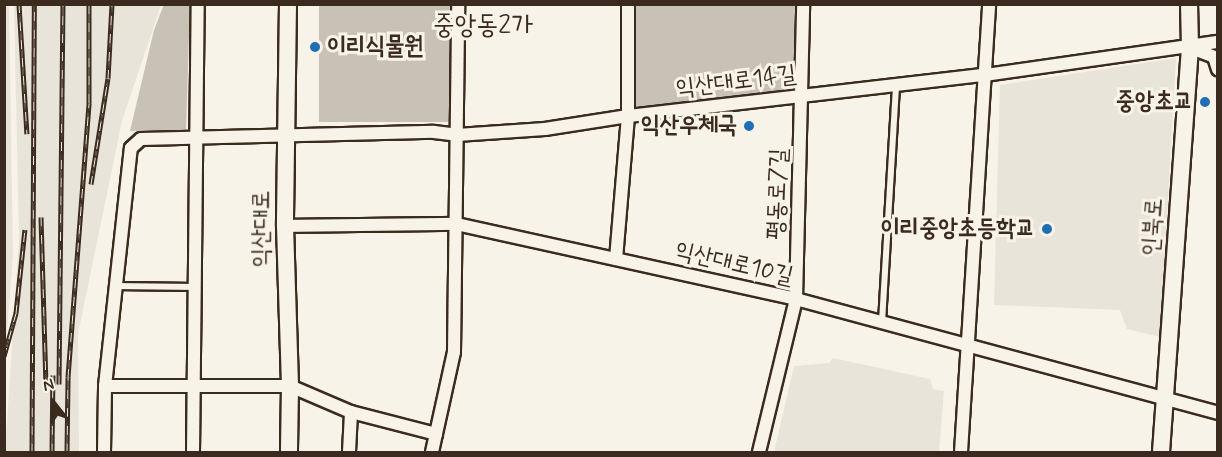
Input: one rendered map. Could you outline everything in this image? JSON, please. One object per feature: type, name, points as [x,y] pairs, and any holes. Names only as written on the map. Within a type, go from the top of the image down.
[{"type":"street","points":[[193,453],[198,4]]},
{"type":"street","name":"익산대로","points":[[288,4],[285,226],[291,386],[289,453]]},
{"type":"street","points":[[432,453],[454,352],[458,4]]},
{"type":"street","points":[[616,259],[628,116],[628,4]]},
{"type":"street","name":"평동로7길","points":[[759,453],[796,299],[803,4]]},
{"type":"street","points":[[961,453],[966,346],[990,4]]},
{"type":"street","name":"인북로","points":[[1161,453],[1190,47],[1189,4]]},
{"type":"street","name":"익산대로14길","points":[[104,453],[105,386],[131,148],[141,139],[434,132],[457,135],[545,129],[628,116],[985,75],[1218,42]]},
{"type":"street","points":[[1190,47],[1214,57],[1218,69]]},
{"type":"street","name":"익산대로10길","points":[[285,226],[456,224],[796,299],[1218,413]]},
{"type":"street","points":[[105,386],[291,386],[351,412],[436,434]]},
{"type":"street","points":[[349,453],[351,412]]},
{"type":"lane","points":[[882,322],[896,85]]},
{"type":"lane","points":[[116,286],[195,287]]},
{"type":"shaded area","points":[[4,5],[9,5],[13,255],[5,357]]},
{"type":"shaded area","points":[[14,5],[161,5],[122,121],[78,334],[79,452],[5,452],[19,238]]},
{"type":"shaded area","points":[[1176,58],[1160,337],[1127,329],[1120,310],[994,305],[1000,85]]},
{"type":"shaded area","points":[[833,358],[930,379],[933,389],[944,391],[939,452],[774,452],[794,366],[829,363]]},
{"type":"building","points":[[164,4],[190,4],[186,130],[130,131],[154,30]]},
{"type":"building","points":[[319,4],[450,4],[450,122],[319,122]]},
{"type":"building","points":[[636,4],[795,4],[793,89],[636,107]]},
{"type":"railway","points":[[19,4],[27,134]]},
{"type":"railway","points":[[32,452],[34,4]]},
{"type":"railway","points":[[59,384],[63,4]]},
{"type":"railway","points":[[67,452],[68,377],[89,103],[89,4]]},
{"type":"railway","points":[[91,184],[108,78],[112,4]]},
{"type":"railway","points":[[41,217],[46,385]]},
{"type":"railway","points":[[4,356],[16,313],[25,229]]},
{"type":"railway","points":[[52,452],[53,375]]},
{"type":"place","name":"이리식물원","points":[[315,47]]},
{"type":"place","name":"중앙초교","points":[[1205,102]]},
{"type":"place","name":"익산우체국","points":[[749,126]]},
{"type":"place","name":"이리중앙초등학교","points":[[1047,229]]},
{"type":"district","name":"중앙동2가","points":[[483,26]]}]
